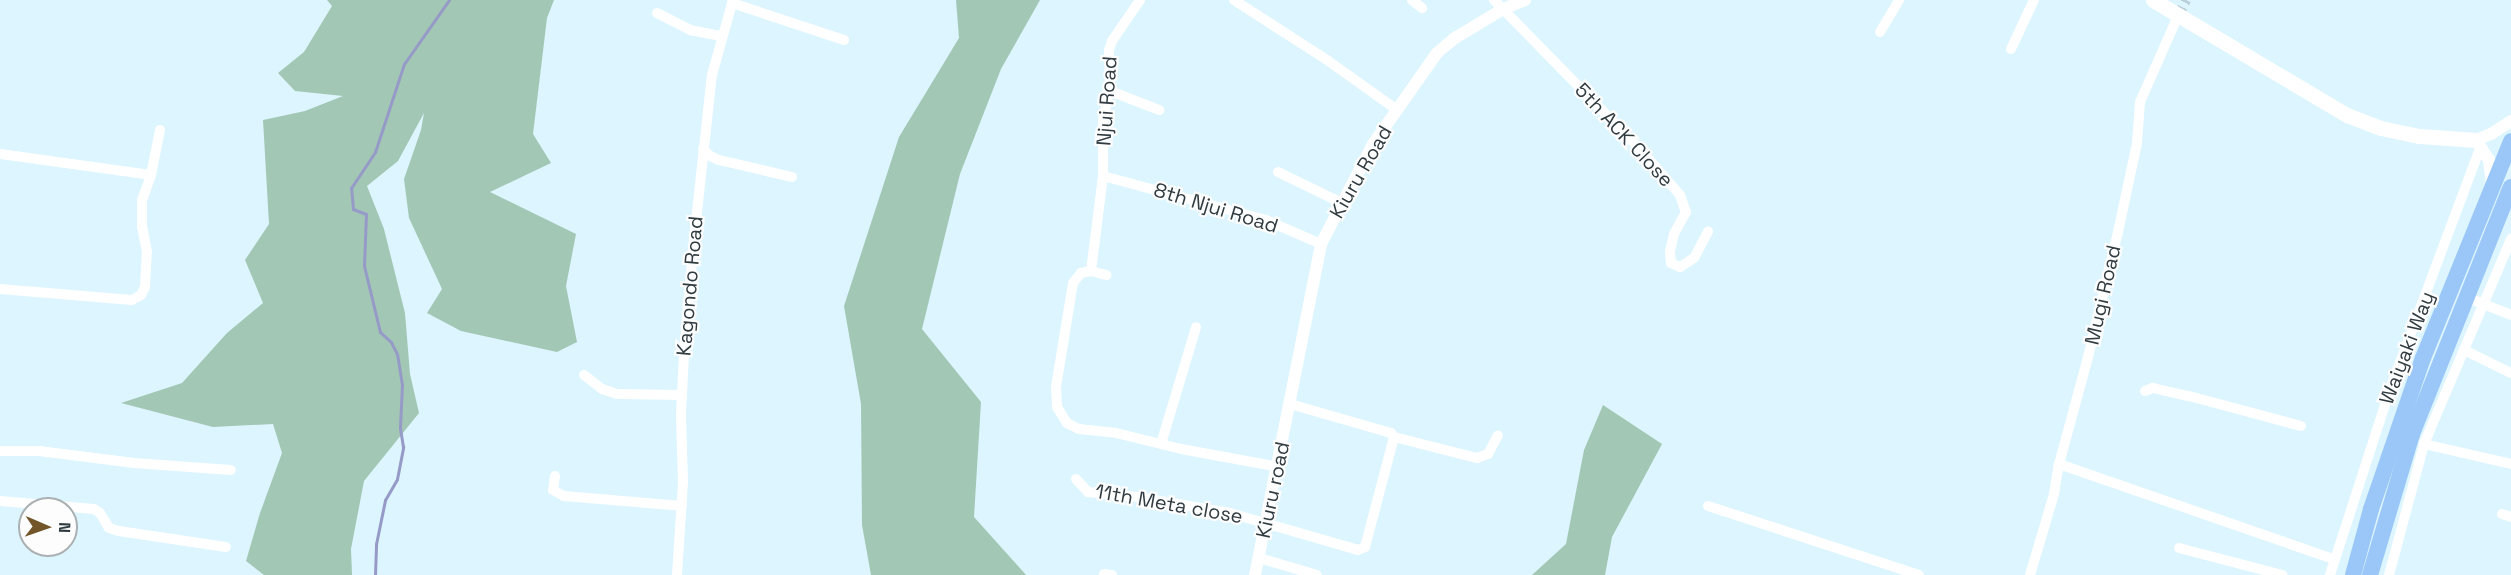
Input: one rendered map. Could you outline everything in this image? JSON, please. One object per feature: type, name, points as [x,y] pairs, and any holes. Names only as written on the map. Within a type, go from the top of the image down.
[{"type":"highway","name":"Waiyaki Way","points":[[2353,575],[2371,509],[2412,390],[2511,141]]},
{"type":"highway","name":"Waiyaki Way","points":[[2370,575],[2412,434],[2511,187]]},
{"type":"main road","points":[[2153,0],[2347,115],[2381,128],[2478,144]]},
{"type":"street","name":"Njui Road","points":[[1091,272],[1106,176],[1104,121],[1110,91],[1109,50],[1112,41],[1140,0]]},
{"type":"street","points":[[1234,0],[1327,60],[1396,111]]},
{"type":"street","points":[[1412,0],[1422,8]]},
{"type":"street","name":"Kiuru Road","points":[[1290,404],[1321,244],[1373,144],[1437,53],[1499,4],[1525,0]]},
{"type":"street","points":[[1880,32],[1899,0]]},
{"type":"street","points":[[2011,49],[2034,0]]},
{"type":"street","points":[[732,1],[844,40]]},
{"type":"street","name":"Kagondo Road","points":[[677,575],[682,506],[682,394],[703,149],[712,75],[732,1]]},
{"type":"street","name":"5th ACK Close","points":[[1499,4],[1640,149],[1680,195],[1686,212],[1674,234],[1670,252],[1671,263],[1680,267],[1694,258],[1708,232]]},
{"type":"street","points":[[657,13],[683,27],[722,36]]},
{"type":"street","name":"Mugi Road","points":[[2030,575],[2054,494],[2059,464],[2118,232],[2137,143],[2140,102],[2178,16]]},
{"type":"street","points":[[1110,91],[1159,110]]},
{"type":"street","points":[[2330,575],[2333,559],[2393,380],[2478,144],[2511,121]]},
{"type":"street","points":[[0,289],[132,300],[141,295],[145,287],[147,252],[142,227],[142,200],[151,175],[160,130]]},
{"type":"street","points":[[2478,144],[2489,160],[2492,189]]},
{"type":"street","points":[[703,149],[710,156],[719,160],[792,177]]},
{"type":"street","points":[[0,154],[151,175]]},
{"type":"street","points":[[1278,172],[1342,203]]},
{"type":"street","name":"8th Njui Road","points":[[1106,176],[1266,220],[1321,244]]},
{"type":"street","points":[[2389,575],[2424,444],[2466,351],[2511,239]]},
{"type":"street","points":[[1107,275],[1081,273],[1073,283],[1056,387],[1056,401],[1061,416],[1067,423],[1079,429],[1116,433],[1279,467]]},
{"type":"street","points":[[2466,297],[2511,315]]},
{"type":"street","points":[[2415,320],[2435,330]]},
{"type":"street","points":[[1161,444],[1196,327]]},
{"type":"street","points":[[2466,351],[2511,373]]},
{"type":"street","points":[[584,375],[602,389],[613,393],[682,394]]},
{"type":"street","points":[[2393,380],[2412,390]]},
{"type":"street","points":[[2145,391],[2153,388],[2189,396],[2301,426]]},
{"type":"street","points":[[1290,404],[1391,433],[1394,437],[1477,458],[1488,454],[1498,435]]},
{"type":"street","name":"Kiuru road","points":[[1256,575],[1290,404]]},
{"type":"street","name":"11th Meta close","points":[[1076,479],[1088,492],[1137,497],[1230,513],[1358,550],[1365,547],[1394,437]]},
{"type":"street","points":[[2424,444],[2511,464]]},
{"type":"street","points":[[0,451],[39,451],[134,463],[231,470]]},
{"type":"street","points":[[2059,464],[2333,559]]},
{"type":"street","points":[[555,476],[553,490],[564,496],[682,506]]},
{"type":"street","points":[[0,501],[94,509],[100,513],[109,528],[119,531],[226,546]]},
{"type":"street","points":[[1708,506],[1919,575]]},
{"type":"street","points":[[2179,548],[2283,575]]},
{"type":"street","points":[[1259,558],[1317,575]]},
{"type":"green space","points":[[327,0],[554,0],[547,18],[533,134],[551,163],[490,192],[576,234],[566,286],[577,342],[557,352],[461,331],[427,313],[442,289],[409,218],[404,179],[421,130],[424,113],[398,161],[367,186],[384,229],[405,313],[410,374],[419,413],[364,481],[351,549],[352,575],[264,575],[246,561],[260,513],[282,453],[273,424],[213,427],[121,403],[182,383],[227,333],[263,303],[245,260],[269,224],[263,120],[305,111],[343,96],[295,91],[278,73],[304,52],[332,6]]},
{"type":"green space","points":[[956,0],[1040,0],[1001,69],[960,174],[922,329],[981,402],[974,517],[1026,575],[871,575],[862,525],[861,404],[844,306],[899,137],[959,38]]},
{"type":"green space","points":[[1603,405],[1662,444],[1612,537],[1605,575],[1532,575],[1566,544],[1584,450]]},
{"type":"waterway","points":[[375,575],[376,544],[385,500],[397,479],[403,447],[400,427],[402,385],[397,354],[391,342],[380,332],[364,266],[366,214],[353,209],[351,188],[375,152],[404,64],[449,0]]},
{"type":"tunnel","points":[[2178,16],[2186,0]]}]
